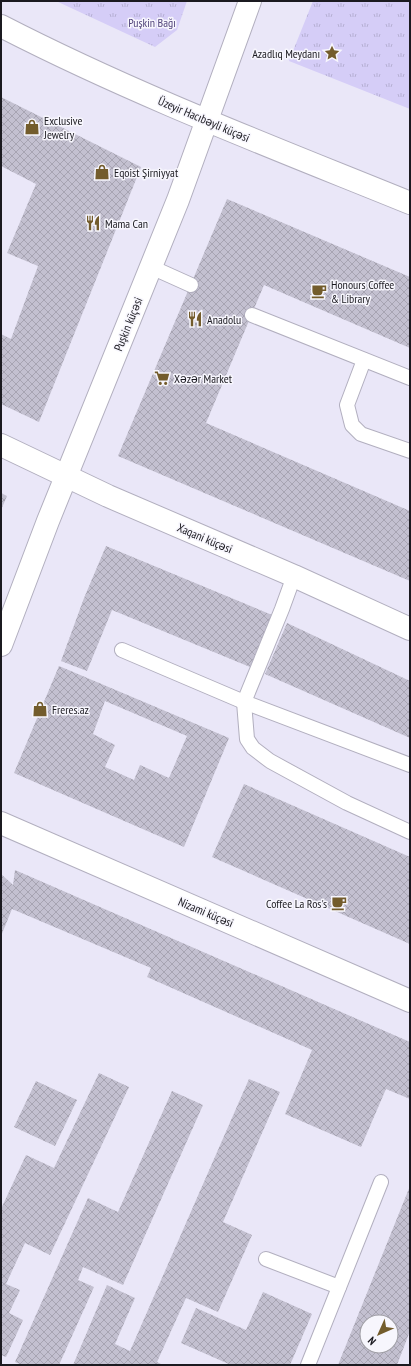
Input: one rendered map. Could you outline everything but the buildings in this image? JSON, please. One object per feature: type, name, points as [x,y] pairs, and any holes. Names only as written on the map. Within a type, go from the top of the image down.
[{"type":"main road","name":"Puşkin küçəsi","points":[[1,645],[48,521],[178,200],[250,1]]},
{"type":"main road","name":"Üzeyir Hacıbəyli küçəsi","points":[[1,26],[46,49],[118,82],[410,204]]},
{"type":"main road","name":"Xaqani küçəsi","points":[[1,445],[108,496],[294,576],[410,629]]},
{"type":"main road","name":"Nizami küçəsi","points":[[1,823],[410,1001]]},
{"type":"lane","points":[[151,267],[191,286]]},
{"type":"lane","points":[[252,315],[410,378]]},
{"type":"lane","points":[[364,360],[347,405],[352,425],[361,434],[410,450]]},
{"type":"lane","points":[[294,576],[244,702],[247,739],[253,748],[270,762],[347,803],[410,832]]},
{"type":"lane","points":[[122,650],[244,702],[410,765]]},
{"type":"lane","points":[[308,1365],[381,1182]]},
{"type":"lane","points":[[266,1259],[339,1287]]},
{"type":"green space","name":"Puşkin Bağı","points":[[56,1],[187,1],[177,30],[155,47]]},
{"type":"green space","points":[[313,1],[410,1],[410,109],[289,61]]},
{"type":"place","name":"Azadlıq Meydanı","points":[[332,53]]},
{"type":"place","name":"Exclusive Jewelry","points":[[32,127]]},
{"type":"place","name":"Eqoist Şirniyyat","points":[[102,172]]},
{"type":"place","name":"Mama Can","points":[[93,223]]},
{"type":"place","name":"Honours Coffee & Library","points":[[319,291]]},
{"type":"place","name":"Anadolu","points":[[195,319]]},
{"type":"place","name":"Xəzər Market","points":[[162,378]]},
{"type":"place","name":"Freres.az","points":[[40,709]]},
{"type":"place","name":"Coffee La Ros's","points":[[339,903]]}]
